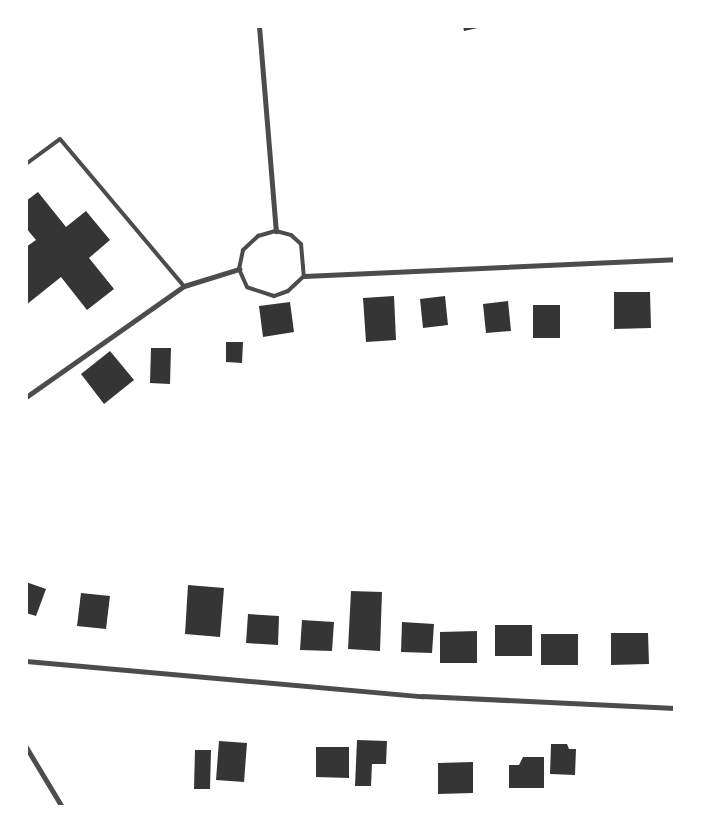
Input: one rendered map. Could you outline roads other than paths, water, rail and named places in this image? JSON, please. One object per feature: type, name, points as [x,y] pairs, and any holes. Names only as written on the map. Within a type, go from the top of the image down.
[{"type":"street","points":[[259,26],[276,231]]},
{"type":"street","points":[[304,276],[675,259]]},
{"type":"street","points":[[26,397],[184,286],[239,269]]},
{"type":"street","points":[[26,661],[422,696],[675,708]]},
{"type":"street","points":[[26,748],[62,807]]},
{"type":"lane","points":[[26,164],[60,139],[184,286]]},
{"type":"lane","points":[[276,231],[291,235],[301,244],[304,276],[288,291],[274,296],[247,288],[239,269],[244,250],[258,236],[276,231]]}]
